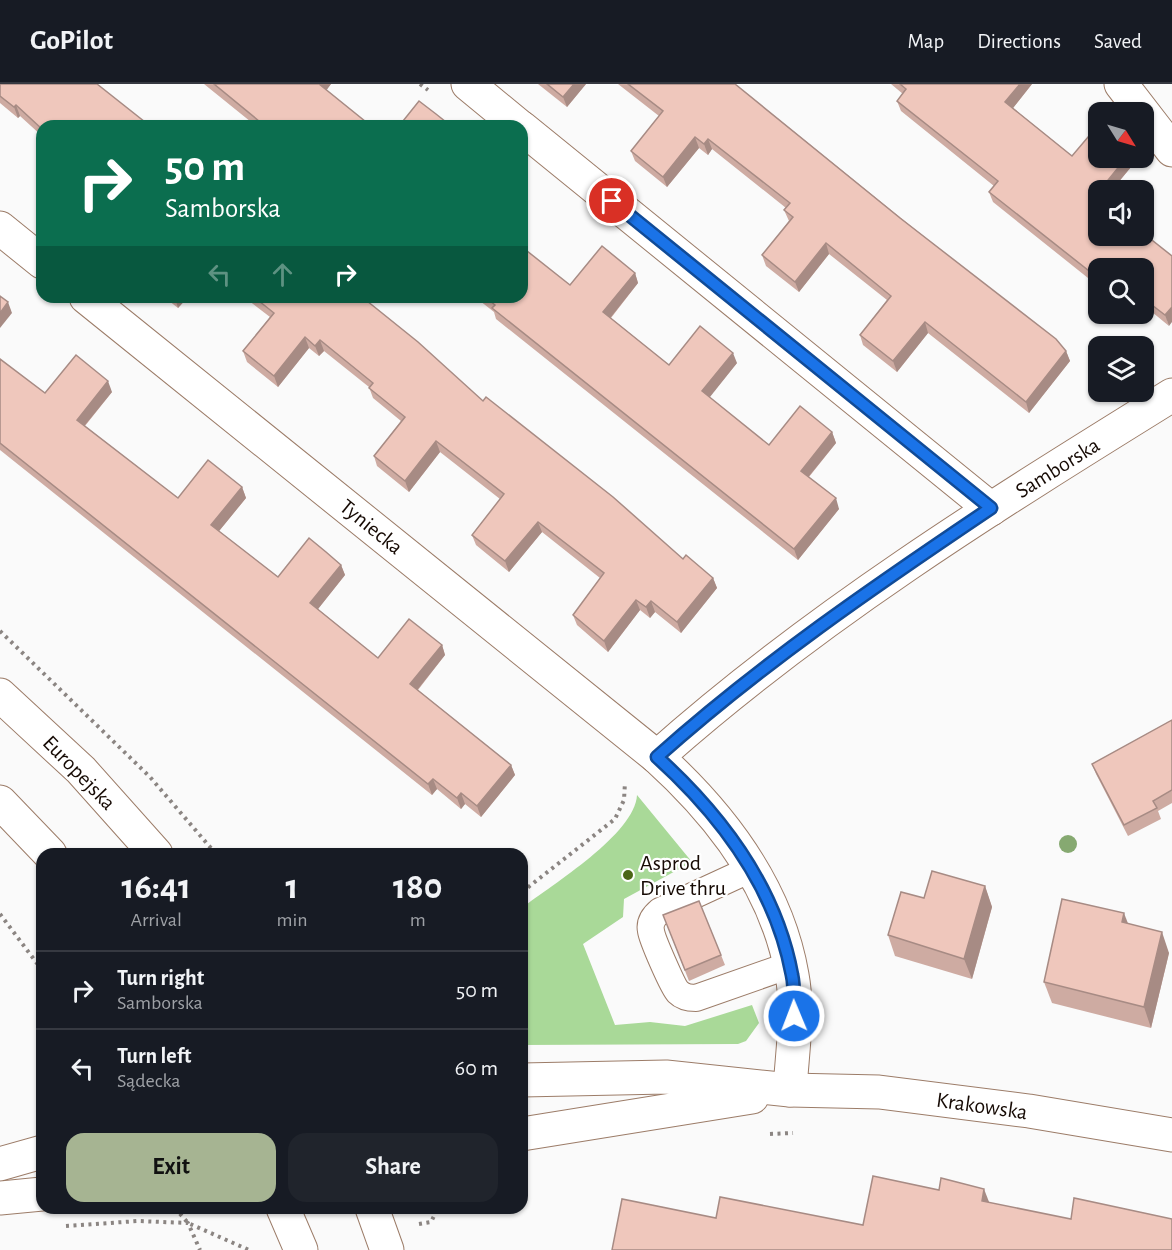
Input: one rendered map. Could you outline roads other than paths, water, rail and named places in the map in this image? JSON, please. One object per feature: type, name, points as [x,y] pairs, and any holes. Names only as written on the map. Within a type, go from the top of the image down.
[{"type":"street","points":[[468,84],[512,120]]},
{"type":"street","points":[[1120,84],[1172,150]]},
{"type":"street","points":[[528,133],[991,508]]},
{"type":"street","points":[[0,228],[36,257]]},
{"type":"street","name":"Tyniecka","points":[[93,303],[657,757]]},
{"type":"street","name":"Samborska","points":[[657,757],[710,709],[866,591],[991,508],[1172,395]]},
{"type":"street","name":"Europejska","points":[[0,695],[81,770],[151,848]]},
{"type":"street","points":[[657,757],[706,806],[751,869],[773,913],[793,977],[794,1029],[790,1090]]},
{"type":"street","points":[[0,802],[44,848]]},
{"type":"street","name":"Krakowska","points":[[528,1080],[666,1077],[790,1090],[879,1092],[953,1100],[1172,1135]]},
{"type":"street","name":"Krakowska","points":[[528,1133],[790,1090]]},
{"type":"street","points":[[0,1164],[36,1154]]},
{"type":"street","points":[[0,1198],[36,1195]]},
{"type":"street","points":[[286,1214],[301,1250]]},
{"type":"street","points":[[374,1214],[387,1250]]},
{"type":"lane","points":[[751,869],[660,911],[653,918],[650,930],[656,947],[678,992],[688,998],[696,998],[790,965]]},
{"type":"place","name":"Asprod Drive thru","points":[[628,875]]}]
